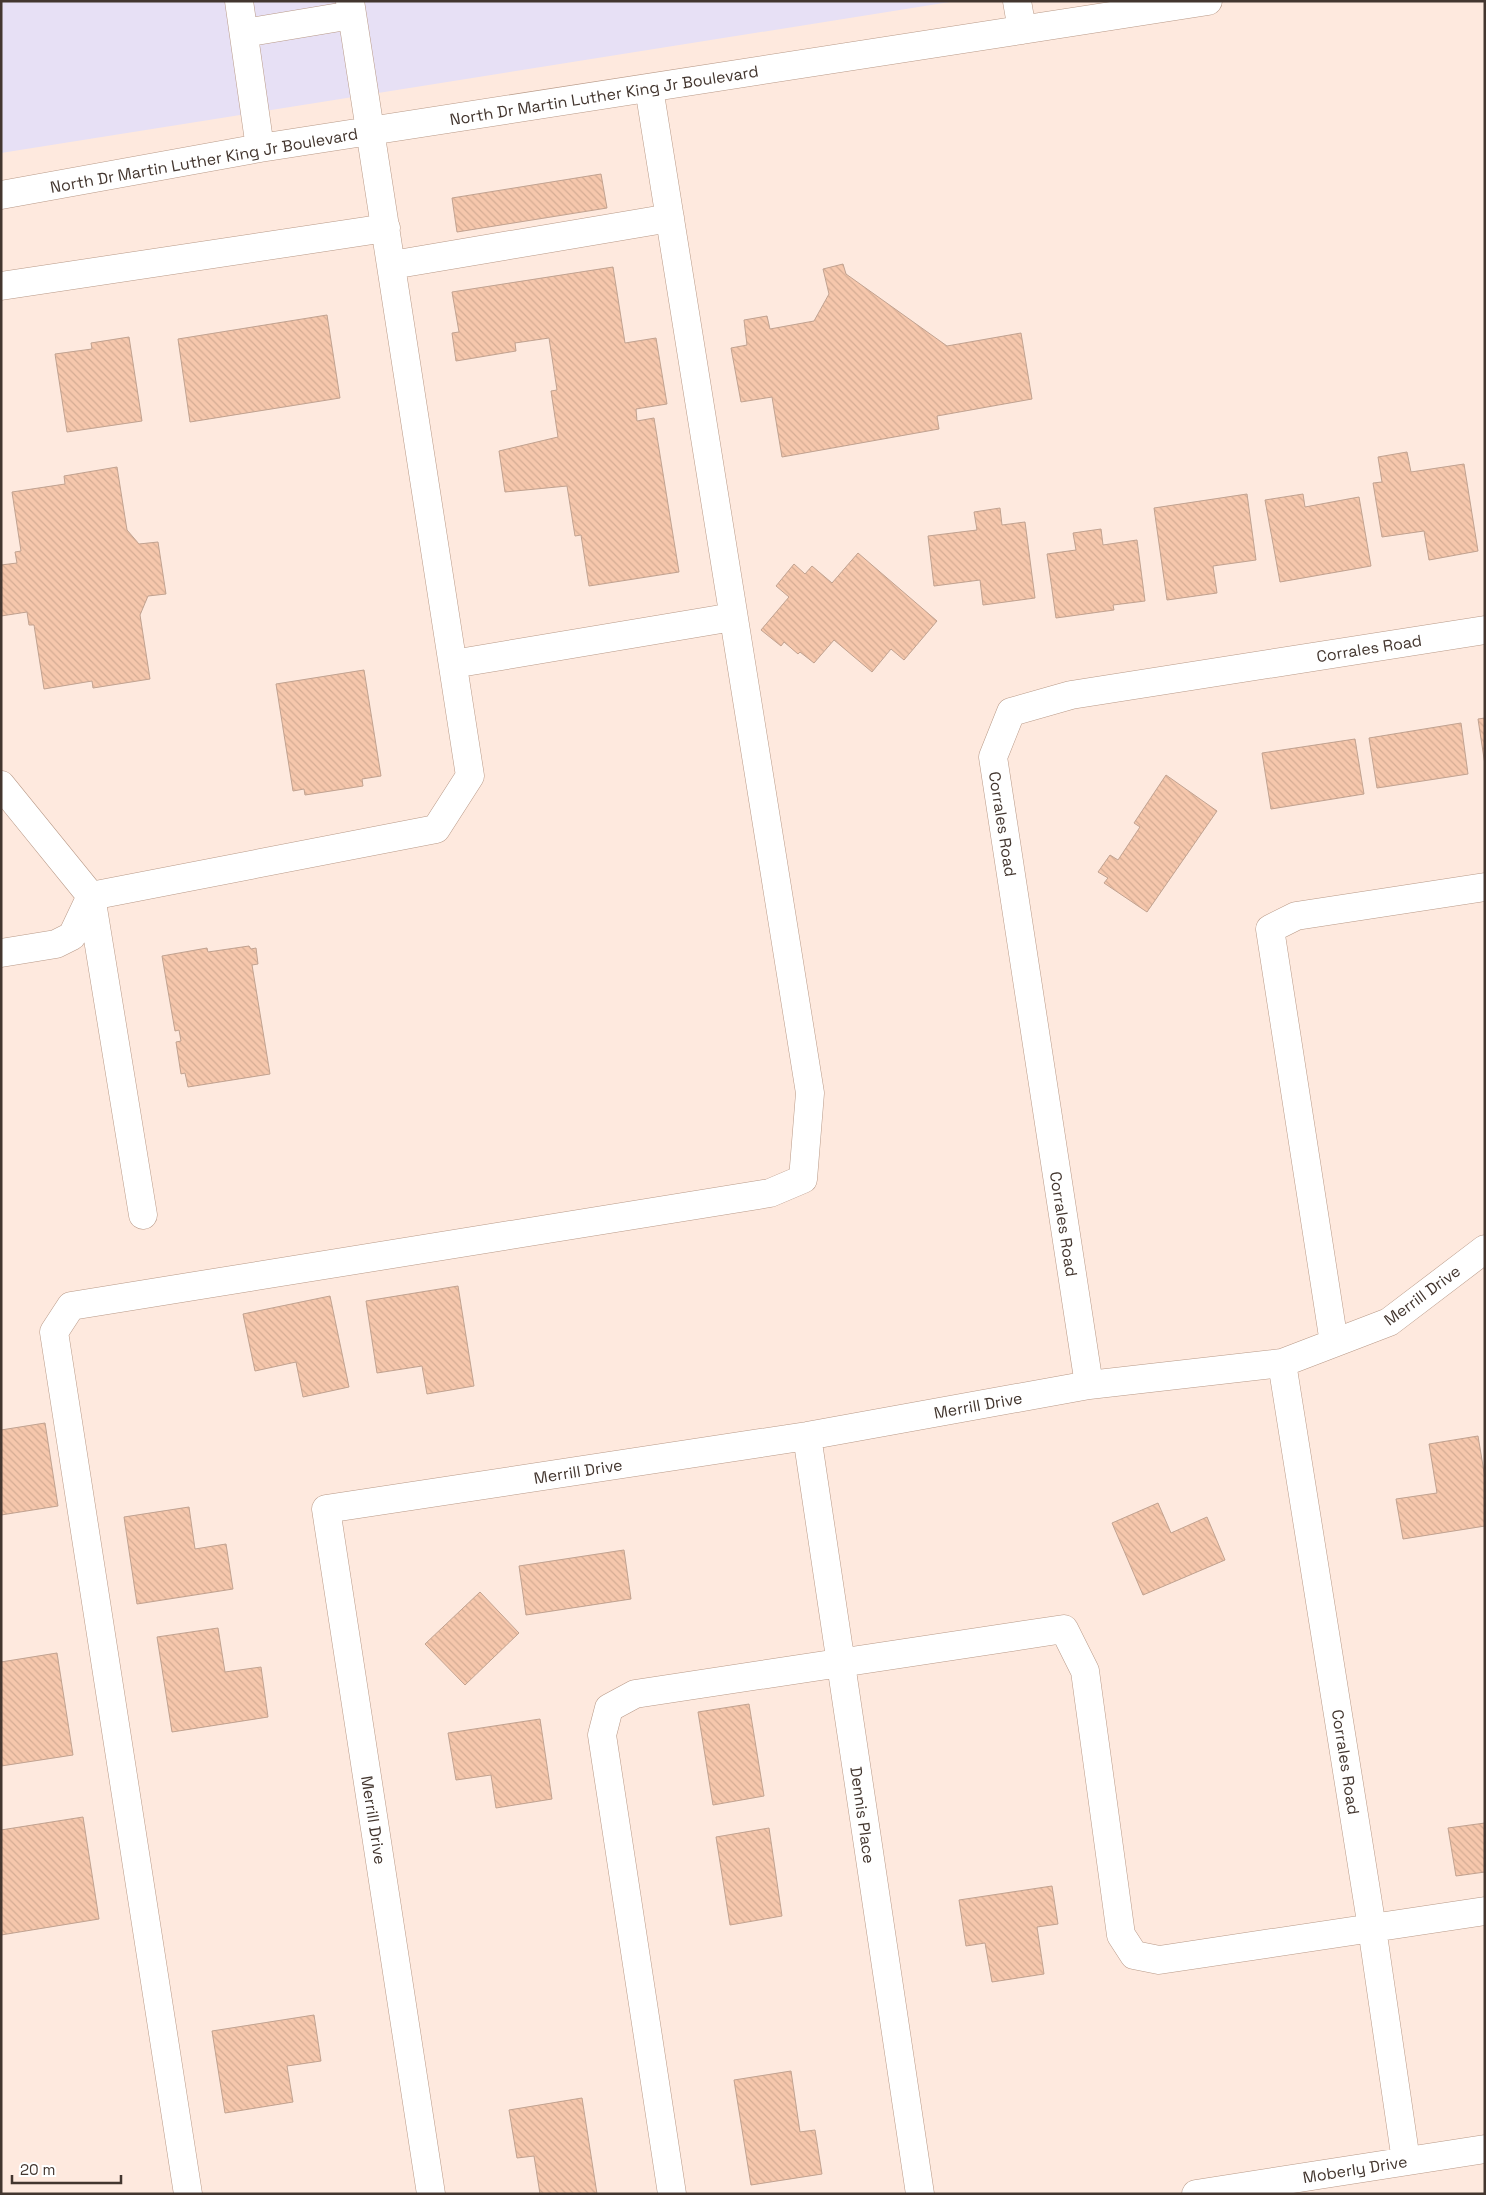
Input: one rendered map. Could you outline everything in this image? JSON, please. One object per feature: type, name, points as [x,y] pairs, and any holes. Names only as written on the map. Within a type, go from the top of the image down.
[{"type":"street","points":[[239,1],[260,148]]},
{"type":"street","points":[[1017,1],[1022,30]]},
{"type":"street","name":"North Dr Martin Luther King Jr Boulevard","points":[[1,195],[260,148],[1022,30],[1094,10],[1208,1]]},
{"type":"street","points":[[91,896],[436,829],[470,776],[351,8],[244,33]]},
{"type":"street","points":[[188,2194],[54,1332],[71,1306],[770,1193],[803,1180],[810,1093],[649,88]]},
{"type":"street","points":[[392,265],[670,218]]},
{"type":"street","points":[[1,286],[386,228]]},
{"type":"street","points":[[453,664],[734,617]]},
{"type":"street","name":"Corrales Road","points":[[1089,1385],[993,757],[1011,712],[1072,695],[1485,630]]},
{"type":"street","points":[[1,785],[91,896],[143,1215]]},
{"type":"street","points":[[1334,1343],[1270,929],[1296,916],[1485,887]]},
{"type":"street","points":[[1,952],[56,944],[72,936],[91,896]]},
{"type":"street","name":"Merrill Drive","points":[[431,2194],[326,1509],[807,1436],[1089,1385],[1282,1364],[1390,1322],[1485,1249]]},
{"type":"street","name":"Corrales Road","points":[[1282,1364],[1372,1928],[1406,2161]]},
{"type":"street","name":"Dennis Place","points":[[807,1436],[920,2194]]},
{"type":"street","points":[[672,2194],[602,1735],[608,1708],[636,1694],[840,1661],[1064,1629],[1084,1671],[1122,1935],[1134,1955],[1159,1960],[1485,1911]]},
{"type":"street","name":"Moberly Drive","points":[[1196,2194],[1485,2149]]},
{"type":"shaded area","points":[[1,1],[956,1],[1,153]]},
{"type":"building","points":[[601,174],[607,208],[457,232],[452,198]]},
{"type":"building","points":[[843,264],[846,274],[947,346],[1021,333],[1032,399],[937,416],[939,429],[782,457],[772,397],[741,402],[731,348],[747,345],[744,320],[767,316],[770,329],[814,321],[829,294],[823,269]]},
{"type":"building","points":[[613,267],[625,343],[656,338],[667,404],[636,409],[637,421],[654,418],[679,572],[589,586],[581,535],[575,536],[567,486],[505,492],[499,451],[558,437],[551,391],[557,390],[549,338],[515,343],[516,351],[456,361],[452,333],[459,332],[452,292]]},
{"type":"building","points":[[327,315],[340,398],[190,422],[178,339]]},
{"type":"building","points":[[129,337],[142,421],[67,432],[55,354],[92,349],[91,343]]},
{"type":"building","points":[[1407,452],[1411,472],[1464,464],[1478,551],[1429,560],[1424,531],[1382,537],[1373,483],[1382,482],[1378,457]]},
{"type":"building","points":[[117,467],[127,530],[139,544],[158,542],[166,594],[148,596],[140,615],[150,679],[93,688],[92,681],[44,689],[34,625],[29,625],[27,612],[1,616],[1,565],[17,563],[15,552],[21,551],[12,492],[65,484],[64,476]]},
{"type":"building","points":[[1247,494],[1256,560],[1213,566],[1217,593],[1167,600],[1154,508]]},
{"type":"building","points":[[1303,494],[1305,507],[1359,497],[1371,566],[1280,582],[1265,500]]},
{"type":"building","points":[[1000,508],[1002,525],[1025,522],[1035,598],[983,605],[980,580],[934,586],[928,536],[977,530],[974,512]]},
{"type":"building","points":[[1101,529],[1103,545],[1137,540],[1145,601],[1113,605],[1114,610],[1056,618],[1047,554],[1076,550],[1073,533]]},
{"type":"building","points":[[858,553],[937,621],[904,660],[891,649],[872,672],[834,640],[814,663],[800,652],[798,654],[784,642],[781,646],[761,630],[789,597],[776,586],[794,564],[805,574],[812,566],[832,583]]},
{"type":"building","points":[[364,670],[381,776],[362,779],[363,786],[305,795],[304,789],[293,791],[276,684]]},
{"type":"building","points":[[1485,718],[1485,765],[1478,719]]},
{"type":"building","points":[[1461,723],[1468,774],[1377,788],[1369,738]]},
{"type":"building","points":[[1355,739],[1364,794],[1271,809],[1262,753]]},
{"type":"building","points":[[1166,775],[1217,811],[1147,912],[1104,883],[1108,878],[1098,872],[1110,855],[1118,860],[1140,827],[1134,823]]},
{"type":"building","points":[[249,946],[251,949],[256,948],[258,964],[252,965],[270,1074],[188,1087],[185,1073],[181,1074],[176,1042],[181,1041],[179,1030],[175,1031],[162,956],[207,948],[208,952]]},
{"type":"building","points":[[458,1286],[474,1386],[427,1394],[422,1366],[377,1373],[366,1301]]},
{"type":"building","points":[[330,1296],[349,1387],[303,1397],[296,1362],[255,1371],[243,1314]]},
{"type":"building","points":[[45,1423],[58,1506],[1,1515],[1,1430]]},
{"type":"building","points":[[1478,1436],[1485,1478],[1485,1526],[1403,1539],[1396,1499],[1437,1493],[1429,1444]]},
{"type":"building","points":[[1158,1503],[1171,1533],[1207,1517],[1225,1560],[1143,1595],[1112,1523]]},
{"type":"building","points":[[189,1507],[195,1549],[226,1544],[233,1589],[137,1604],[124,1517]]},
{"type":"building","points":[[624,1550],[631,1599],[526,1615],[519,1566]]},
{"type":"building","points":[[480,1592],[519,1633],[465,1685],[425,1644]]},
{"type":"building","points":[[218,1628],[225,1672],[261,1667],[268,1717],[172,1732],[157,1637]]},
{"type":"building","points":[[57,1653],[73,1755],[1,1766],[1,1662]]},
{"type":"building","points":[[749,1704],[764,1796],[713,1805],[698,1712]]},
{"type":"building","points":[[540,1719],[552,1799],[496,1808],[491,1775],[456,1780],[448,1733]]},
{"type":"building","points":[[83,1817],[99,1919],[1,1935],[1,1830]]},
{"type":"building","points":[[1485,1823],[1485,1872],[1456,1876],[1448,1828]]},
{"type":"building","points":[[769,1828],[782,1916],[730,1925],[716,1837]]},
{"type":"building","points":[[1052,1886],[1058,1924],[1037,1927],[1044,1974],[992,1982],[985,1943],[966,1946],[959,1900]]},
{"type":"building","points":[[314,2015],[321,2061],[287,2066],[293,2102],[225,2113],[212,2031]]},
{"type":"building","points":[[791,2071],[800,2132],[815,2130],[822,2174],[751,2185],[734,2080]]},
{"type":"building","points":[[582,2098],[597,2194],[540,2194],[534,2156],[517,2158],[509,2110]]}]
